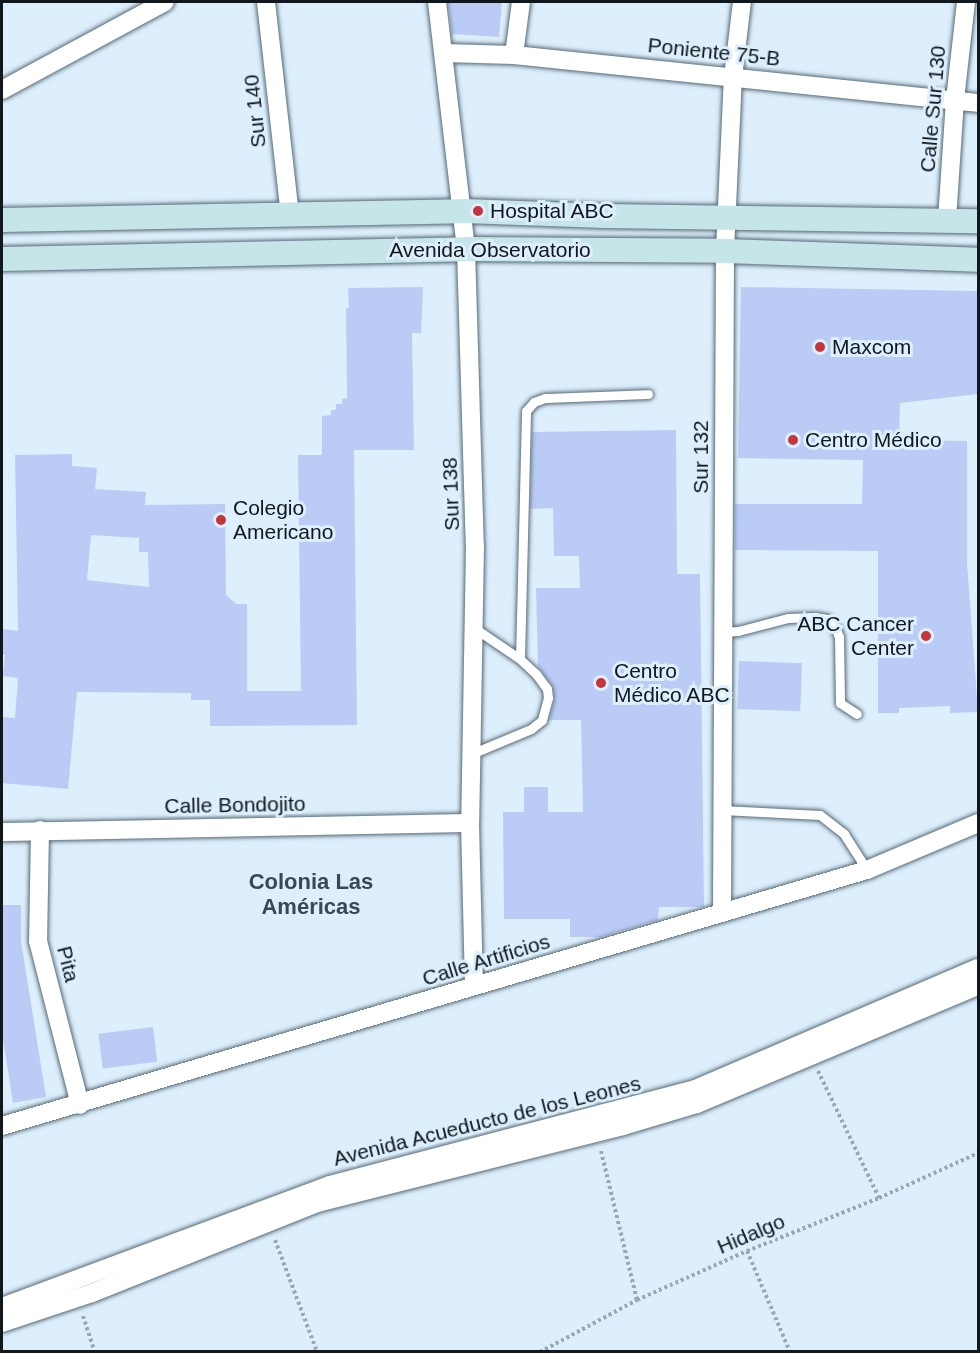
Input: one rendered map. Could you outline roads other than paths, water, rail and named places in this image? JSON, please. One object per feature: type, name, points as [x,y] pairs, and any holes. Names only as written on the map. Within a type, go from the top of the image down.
[{"type":"main road","name":"Avenida Observatorio","points":[[2,220],[462,211],[978,221]]},
{"type":"main road","name":"Avenida Observatorio","points":[[2,259],[466,249],[724,252],[978,260]]},
{"type":"street","points":[[2,90],[165,2]]},
{"type":"street","name":"Sur 140","points":[[266,2],[290,215]]},
{"type":"street","name":"Sur 138","points":[[437,2],[466,249],[475,546],[470,823],[474,986]]},
{"type":"street","points":[[514,55],[521,2]]},
{"type":"street","name":"Sur 132","points":[[722,912],[724,252],[733,77],[741,2]]},
{"type":"street","name":"Calle Sur 130","points":[[947,220],[955,100],[966,2]]},
{"type":"street","name":"Poniente 75-B","points":[[444,53],[514,55],[978,103]]},
{"type":"street","name":"Calle Bondojito","points":[[2,832],[470,823]]},
{"type":"street","name":"Calle Artificios","points":[[2,1126],[80,1105],[867,870],[978,823]]},
{"type":"street","name":"Pita","points":[[40,830],[38,940],[80,1105]]},
{"type":"street","name":"Avenida Acueducto de los Leones","points":[[2,1307],[330,1185],[693,1090],[978,968]]},
{"type":"street","name":"Avenida Acueducto de los Leones","points":[[2,1323],[76,1298],[317,1203],[596,1132],[696,1104],[978,986]]},
{"type":"lane","points":[[520,659],[526,411],[534,402],[545,398],[648,394]]},
{"type":"lane","points":[[723,632],[738,631],[788,618],[815,616],[826,619],[835,627],[839,637],[840,704],[857,714]]},
{"type":"lane","points":[[471,754],[531,729],[542,720],[547,710],[547,689],[537,674],[520,659],[473,627]]},
{"type":"lane","points":[[722,810],[820,815],[844,834],[867,870]]},
{"type":"place","name":"Hospital ABC","points":[[478,211]]},
{"type":"place","name":"Maxcom","points":[[820,347]]},
{"type":"place","name":"Centro Médico","points":[[793,440]]},
{"type":"place","name":"Colegio Americano","points":[[221,520]]},
{"type":"place","name":"ABC Cancer Center","points":[[926,636]]},
{"type":"place","name":"Centro Médico ABC","points":[[601,683]]},
{"type":"district","name":"Colonia Las Américas","points":[[311,894]]}]
